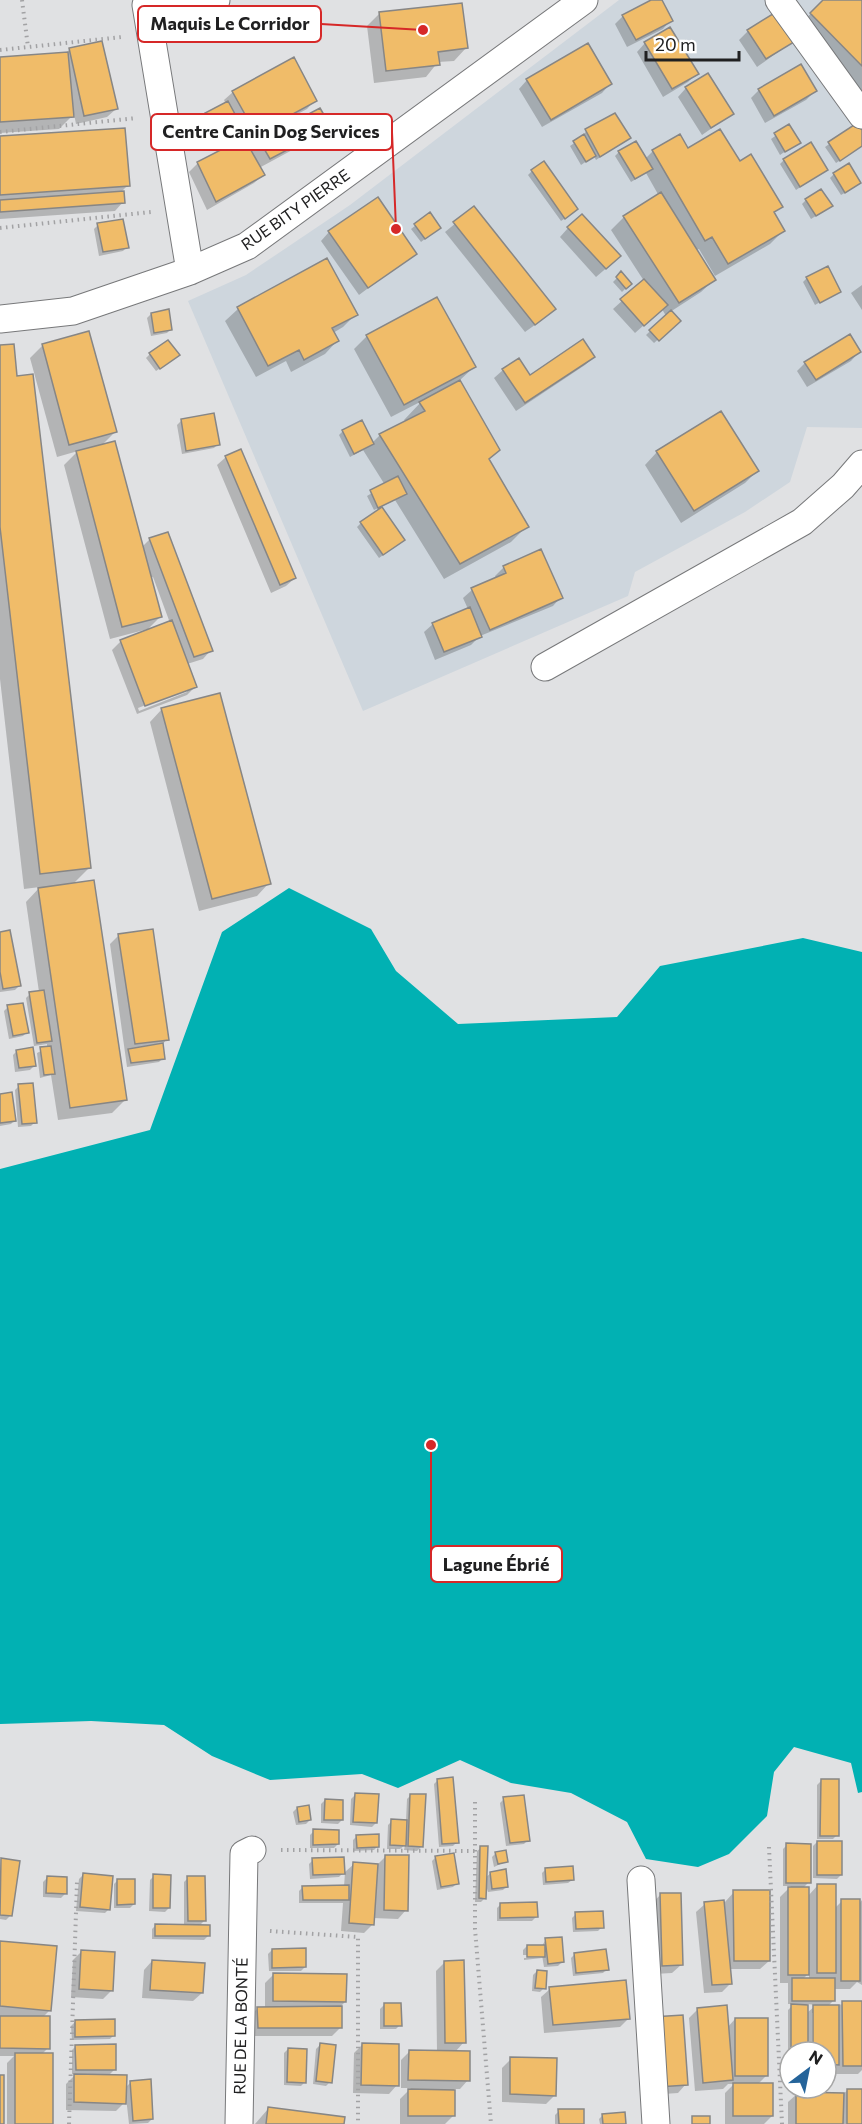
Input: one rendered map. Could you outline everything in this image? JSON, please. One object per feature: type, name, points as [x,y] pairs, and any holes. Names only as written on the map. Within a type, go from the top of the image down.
[{"type":"street","points":[[190,271],[143,3],[216,0]]},
{"type":"street","name":"RUE BITY PIERRE","points":[[0,319],[73,311],[190,271],[247,246],[584,0]]},
{"type":"street","points":[[779,0],[862,115]]},
{"type":"street","points":[[544,667],[802,522],[843,486],[862,464]]},
{"type":"street","name":"RUE DE LA BONTÉ","points":[[239,2124],[244,1854],[252,1850]]},
{"type":"street","points":[[641,1880],[657,2124]]},
{"type":"path","points":[[22,0],[27,47]]},
{"type":"path","points":[[0,50],[150,34]]},
{"type":"path","points":[[0,132],[164,115]]},
{"type":"path","points":[[0,228],[180,208]]},
{"type":"path","points":[[475,1802],[475,1929],[490,2124]]},
{"type":"path","points":[[769,1847],[782,2124]]},
{"type":"path","points":[[252,1850],[475,1851]]},
{"type":"path","points":[[69,2124],[77,1882]]},
{"type":"path","points":[[242,1929],[358,1937],[358,2124]]},
{"type":"shaded area","points":[[619,0],[862,0],[862,428],[807,427],[790,482],[745,512],[635,572],[628,596],[363,711],[188,301],[246,275],[350,205]]},
{"type":"water","points":[[289,888],[371,929],[396,971],[458,1024],[617,1017],[660,966],[803,938],[862,952],[862,1792],[858,1793],[851,1763],[794,1747],[774,1772],[767,1816],[729,1854],[698,1867],[646,1859],[627,1822],[571,1793],[511,1783],[460,1760],[398,1788],[362,1774],[270,1780],[212,1756],[164,1725],[91,1721],[0,1724],[0,1169],[150,1130],[222,932]]},
{"type":"building","points":[[651,0],[662,0],[673,21],[636,40],[622,15]]},
{"type":"building","points":[[823,0],[862,0],[862,66],[810,13]]},
{"type":"building","points":[[462,3],[468,48],[438,52],[440,65],[386,71],[379,12]]},
{"type":"building","points":[[776,12],[794,42],[766,59],[747,30]]},
{"type":"building","points":[[670,27],[699,74],[672,89],[644,42]]},
{"type":"building","points":[[102,41],[118,109],[84,116],[69,48]]},
{"type":"building","points":[[588,43],[612,84],[551,120],[526,79]]},
{"type":"building","points":[[68,52],[74,117],[0,122],[0,57]]},
{"type":"building","points":[[294,57],[317,101],[256,134],[232,91]]},
{"type":"building","points":[[801,64],[817,91],[774,116],[758,89]]},
{"type":"building","points":[[708,73],[734,114],[711,128],[685,87]]},
{"type":"building","points":[[228,101],[244,131],[221,143],[205,113]]},
{"type":"building","points":[[320,108],[331,127],[270,159],[259,140]]},
{"type":"building","points":[[615,113],[631,138],[600,157],[585,129]]},
{"type":"building","points":[[857,123],[862,130],[862,146],[840,161],[828,142]]},
{"type":"building","points":[[789,124],[801,143],[785,152],[774,133]]},
{"type":"building","points":[[125,128],[130,186],[0,195],[0,136]]},
{"type":"building","points":[[720,129],[740,161],[751,154],[783,207],[774,212],[785,231],[728,264],[712,237],[705,241],[652,150],[680,134],[688,148]]},
{"type":"building","points":[[584,134],[596,156],[586,162],[573,141]]},
{"type":"building","points":[[244,138],[265,175],[216,202],[197,162]]},
{"type":"building","points":[[636,141],[653,169],[635,179],[618,151]]},
{"type":"building","points":[[811,142],[828,170],[800,187],[783,159]]},
{"type":"building","points":[[544,161],[578,209],[565,219],[531,170]]},
{"type":"building","points":[[849,163],[861,183],[845,193],[833,173]]},
{"type":"building","points":[[821,189],[833,206],[816,216],[805,199]]},
{"type":"building","points":[[124,191],[125,203],[0,212],[0,200]]},
{"type":"building","points":[[661,192],[716,280],[679,303],[623,216]]},
{"type":"building","points":[[378,197],[417,254],[368,288],[328,231]]},
{"type":"building","points":[[474,206],[556,309],[535,325],[453,222]]},
{"type":"building","points":[[430,212],[441,228],[425,239],[414,224]]},
{"type":"building","points":[[582,214],[621,256],[606,269],[567,227]]},
{"type":"building","points":[[123,219],[129,248],[103,252],[97,223]]},
{"type":"building","points":[[327,258],[358,315],[332,328],[339,341],[304,360],[299,350],[268,366],[237,307]]},
{"type":"building","points":[[828,266],[841,292],[820,303],[806,277]]},
{"type":"building","points":[[621,271],[632,284],[626,289],[616,277]]},
{"type":"building","points":[[644,279],[668,305],[644,326],[620,299]]},
{"type":"building","points":[[437,297],[476,367],[404,405],[366,335]]},
{"type":"building","points":[[169,309],[172,330],[154,333],[151,313]]},
{"type":"building","points":[[671,310],[681,321],[659,341],[649,330]]},
{"type":"building","points":[[89,331],[117,432],[69,445],[42,344]]},
{"type":"building","points":[[850,334],[861,352],[816,380],[804,362]]},
{"type":"building","points":[[583,339],[595,357],[525,403],[502,369],[519,358],[530,375]]},
{"type":"building","points":[[168,340],[180,355],[160,369],[149,353]]},
{"type":"building","points":[[14,344],[17,376],[33,374],[91,868],[40,874],[0,527],[0,345]]},
{"type":"building","points":[[460,380],[500,450],[489,459],[529,527],[460,564],[379,434],[425,411],[419,402]]},
{"type":"building","points":[[721,411],[759,471],[694,511],[656,451]]},
{"type":"building","points":[[214,413],[220,445],[186,451],[181,419]]},
{"type":"building","points":[[362,420],[374,444],[354,454],[342,430]]},
{"type":"building","points":[[115,441],[162,617],[122,627],[76,451]]},
{"type":"building","points":[[241,449],[296,578],[280,585],[225,456]]},
{"type":"building","points":[[398,476],[407,494],[378,508],[370,490]]},
{"type":"building","points":[[382,507],[405,540],[383,555],[360,522]]},
{"type":"building","points":[[168,532],[213,651],[194,657],[149,538]]},
{"type":"building","points":[[541,549],[563,598],[490,630],[471,588],[506,573],[503,566]]},
{"type":"building","points":[[470,607],[482,637],[444,652],[432,623]]},
{"type":"building","points":[[172,620],[197,687],[145,706],[120,640]]},
{"type":"building","points":[[220,693],[271,884],[212,899],[161,708]]},
{"type":"building","points":[[94,880],[127,1100],[70,1108],[38,888]]},
{"type":"building","points":[[153,929],[169,1040],[135,1044],[118,934]]},
{"type":"building","points":[[10,930],[21,986],[3,989],[0,972],[0,932]]},
{"type":"building","points":[[44,990],[52,1041],[37,1043],[29,992]]},
{"type":"building","points":[[23,1003],[29,1033],[13,1036],[7,1005]]},
{"type":"building","points":[[163,1043],[165,1059],[131,1063],[128,1049]]},
{"type":"building","points":[[51,1046],[55,1074],[44,1075],[40,1047]]},
{"type":"building","points":[[33,1047],[36,1066],[19,1068],[16,1050]]},
{"type":"building","points":[[33,1083],[37,1123],[22,1124],[18,1084]]},
{"type":"building","points":[[12,1092],[16,1121],[0,1123],[0,1094]]},
{"type":"building","points":[[453,1777],[459,1843],[442,1844],[437,1779]]},
{"type":"building","points":[[821,1779],[839,1779],[839,1836],[820,1836]]},
{"type":"building","points":[[355,1793],[379,1794],[377,1823],[353,1822]]},
{"type":"building","points":[[410,1794],[426,1794],[423,1847],[408,1846]]},
{"type":"building","points":[[524,1795],[530,1841],[510,1843],[503,1797]]},
{"type":"building","points":[[325,1799],[343,1800],[343,1820],[324,1820]]},
{"type":"building","points":[[309,1805],[311,1820],[299,1822],[297,1807]]},
{"type":"building","points":[[391,1819],[407,1820],[406,1846],[390,1845]]},
{"type":"building","points":[[313,1829],[339,1830],[339,1844],[313,1845]]},
{"type":"building","points":[[379,1834],[379,1847],[357,1848],[356,1835]]},
{"type":"building","points":[[817,1841],[842,1841],[842,1875],[817,1875]]},
{"type":"building","points":[[786,1843],[811,1844],[811,1883],[786,1883]]},
{"type":"building","points":[[480,1846],[488,1846],[486,1899],[479,1898]]},
{"type":"building","points":[[506,1850],[508,1862],[498,1864],[495,1852]]},
{"type":"building","points":[[454,1853],[459,1884],[441,1887],[435,1856]]},
{"type":"building","points":[[385,1855],[409,1855],[408,1911],[384,1910]]},
{"type":"building","points":[[344,1857],[345,1874],[313,1875],[312,1858]]},
{"type":"building","points":[[1,1858],[20,1861],[12,1916],[0,1915]]},
{"type":"building","points":[[353,1862],[378,1864],[374,1925],[349,1923]]},
{"type":"building","points":[[573,1866],[574,1880],[546,1882],[545,1868]]},
{"type":"building","points":[[506,1869],[508,1887],[492,1889],[490,1872]]},
{"type":"building","points":[[83,1873],[113,1876],[110,1910],[80,1907]]},
{"type":"building","points":[[153,1874],[171,1875],[170,1908],[153,1908]]},
{"type":"building","points":[[47,1876],[67,1877],[67,1894],[46,1893]]},
{"type":"building","points":[[187,1876],[205,1876],[206,1921],[188,1921]]},
{"type":"building","points":[[117,1879],[135,1879],[135,1904],[117,1905]]},
{"type":"building","points":[[817,1884],[836,1884],[836,1973],[817,1973]]},
{"type":"building","points":[[349,1885],[349,1900],[303,1900],[302,1886]]},
{"type":"building","points":[[788,1887],[809,1887],[809,1975],[788,1975]]},
{"type":"building","points":[[733,1890],[770,1890],[770,1961],[734,1961]]},
{"type":"building","points":[[660,1893],[681,1893],[683,1965],[662,1966]]},
{"type":"building","points":[[841,1899],[860,1899],[860,1981],[841,1981]]},
{"type":"building","points":[[724,1900],[732,1984],[712,1985],[704,1902]]},
{"type":"building","points":[[537,1902],[538,1917],[500,1918],[500,1903]]},
{"type":"building","points":[[603,1911],[604,1928],[576,1929],[575,1912]]},
{"type":"building","points":[[155,1924],[210,1925],[210,1936],[155,1936]]},
{"type":"building","points":[[562,1937],[564,1962],[548,1964],[545,1938]]},
{"type":"building","points":[[0,1941],[57,1946],[51,2011],[0,2006]]},
{"type":"building","points":[[527,1945],[545,1945],[545,1957],[527,1957]]},
{"type":"building","points":[[306,1948],[306,1967],[272,1968],[272,1949]]},
{"type":"building","points":[[606,1949],[609,1970],[576,1973],[574,1953]]},
{"type":"building","points":[[81,1950],[115,1952],[113,1991],[79,1989]]},
{"type":"building","points":[[152,1960],[205,1963],[203,1993],[150,1990]]},
{"type":"building","points":[[464,1960],[466,2043],[445,2043],[444,1961]]},
{"type":"building","points":[[537,1970],[547,1971],[546,1989],[535,1988]]},
{"type":"building","points":[[273,1973],[347,1974],[346,2002],[273,2001]]},
{"type":"building","points":[[792,1978],[835,1978],[835,2001],[792,2001]]},
{"type":"building","points":[[626,1980],[630,2019],[553,2025],[549,1987]]},
{"type":"building","points":[[842,2001],[862,2001],[862,2066],[843,2066]]},
{"type":"building","points":[[384,2003],[401,2003],[402,2026],[384,2026]]},
{"type":"building","points":[[791,2004],[808,2005],[808,2040],[791,2040]]},
{"type":"building","points":[[727,2005],[733,2080],[703,2083],[697,2008]]},
{"type":"building","points":[[813,2005],[839,2005],[839,2065],[838,2040],[813,2040]]},
{"type":"building","points":[[342,2006],[342,2028],[258,2028],[257,2007]]},
{"type":"building","points":[[683,2015],[688,2085],[657,2087],[652,2017]]},
{"type":"building","points":[[0,2016],[50,2016],[50,2049],[0,2048]]},
{"type":"building","points":[[735,2018],[768,2018],[768,2076],[735,2076]]},
{"type":"building","points":[[115,2019],[115,2036],[75,2037],[75,2020]]},
{"type":"building","points":[[320,2043],[336,2045],[332,2083],[316,2081]]},
{"type":"building","points":[[362,2043],[399,2044],[399,2086],[361,2085]]},
{"type":"building","points":[[116,2044],[116,2070],[76,2070],[75,2045]]},
{"type":"building","points":[[288,2048],[307,2049],[306,2083],[287,2082]]},
{"type":"building","points":[[409,2050],[470,2051],[470,2081],[408,2080]]},
{"type":"building","points":[[15,2053],[53,2053],[53,2124],[15,2124]]},
{"type":"building","points":[[510,2057],[557,2058],[556,2096],[510,2094]]},
{"type":"building","points":[[74,2074],[127,2075],[126,2104],[74,2102]]},
{"type":"building","points":[[0,2075],[4,2075],[4,2124],[0,2124]]},
{"type":"building","points":[[151,2079],[153,2119],[133,2121],[130,2081]]},
{"type":"building","points":[[733,2083],[773,2083],[773,2116],[733,2116]]},
{"type":"building","points":[[408,2089],[455,2090],[455,2116],[408,2116]]},
{"type":"building","points":[[847,2089],[862,2089],[862,2124],[847,2124]]},
{"type":"building","points":[[838,2093],[844,2093],[843,2124],[796,2124],[796,2100],[838,2100]]},
{"type":"building","points":[[268,2107],[345,2117],[344,2124],[266,2124]]},
{"type":"building","points":[[558,2109],[584,2109],[584,2124],[559,2124]]},
{"type":"building","points":[[625,2112],[626,2124],[603,2124],[602,2114]]},
{"type":"building","points":[[692,2116],[710,2116],[710,2124],[692,2124]]},
{"type":"place","name":"Maquis Le Corridor","points":[[423,30]]},
{"type":"place","name":"Centre Canin Dog Services","points":[[396,229]]},
{"type":"place","name":"Lagune Ébrié","points":[[431,1445]]}]
